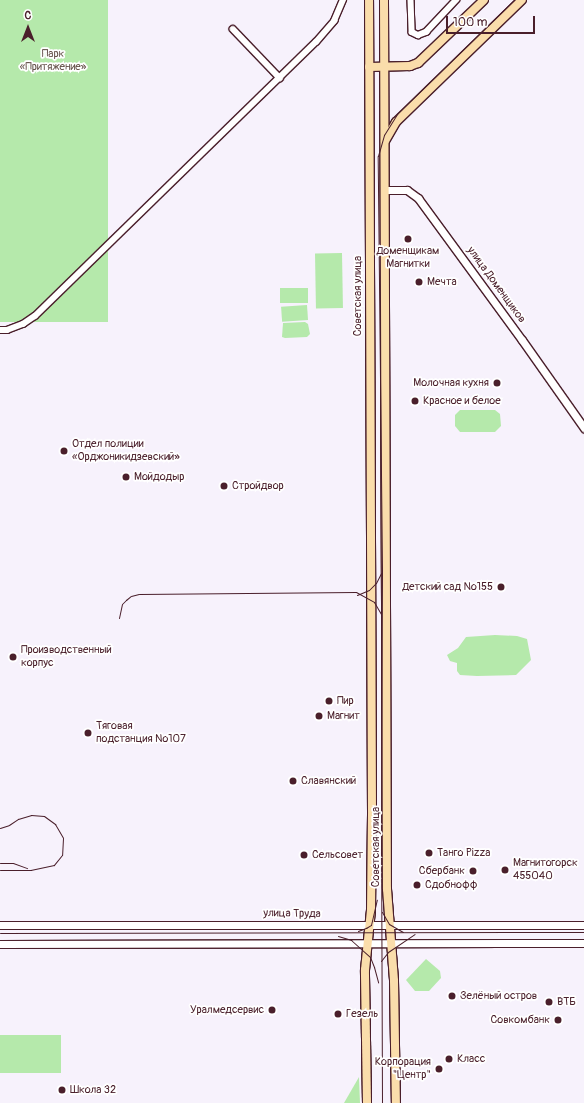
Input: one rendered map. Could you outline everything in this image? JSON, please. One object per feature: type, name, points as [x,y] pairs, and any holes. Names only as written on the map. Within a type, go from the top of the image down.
[{"type":"main road","name":"Советская улица","points":[[367,1103],[365,976],[370,925],[372,810],[369,0]]},
{"type":"main road","name":"Советская улица","points":[[384,0],[387,889],[394,988],[396,1103]]},
{"type":"main road","points":[[369,67],[410,66],[423,60],[484,0]]},
{"type":"main road","points":[[384,142],[396,122],[522,0]]},
{"type":"main road","name":"улица Доменщиков","points":[[370,190],[407,190],[418,198],[584,428]]},
{"type":"main road","points":[[371,592],[386,592]]},
{"type":"main road","name":"улица Труда","points":[[0,925],[584,925]]},
{"type":"main road","points":[[0,944],[584,943]]},
{"type":"street","points":[[0,330],[7,330],[24,324],[35,316],[316,42],[334,21],[343,0]]},
{"type":"street","points":[[411,0],[412,32],[418,35],[426,32],[456,0]]},
{"type":"street","points":[[233,29],[280,78]]},
{"type":"green space","name":"Парк «Притяжение»","points":[[0,0],[108,0],[108,322],[0,322]]},
{"type":"green space","points":[[315,253],[342,253],[343,308],[316,308]]},
{"type":"green space","points":[[280,288],[308,288],[308,303],[280,303]]},
{"type":"green space","points":[[307,305],[308,320],[282,322],[281,307]]},
{"type":"green space","points":[[305,322],[308,324],[310,334],[307,337],[282,337],[283,323]]},
{"type":"green space","points":[[460,410],[495,410],[500,414],[501,426],[495,432],[460,432],[455,426],[455,415]]},
{"type":"green space","points":[[495,635],[517,636],[527,639],[531,660],[516,675],[460,675],[457,671],[457,663],[450,661],[447,655],[458,648],[466,637]]},
{"type":"green space","points":[[426,959],[440,971],[441,978],[429,991],[415,991],[406,980]]},
{"type":"green space","points":[[0,1035],[61,1035],[61,1073],[0,1073]]},
{"type":"green space","points":[[359,1077],[360,1103],[344,1103]]},
{"type":"tram line","points":[[382,1103],[382,569],[378,156],[384,135],[397,114],[514,0]]},
{"type":"tram line","points":[[357,595],[369,590],[376,583],[381,573]]},
{"type":"tram line","points":[[119,618],[122,604],[131,596],[139,594],[356,592],[374,602],[381,614]]},
{"type":"tram line","points":[[0,828],[9,825],[18,819],[31,815],[44,816],[55,824],[63,838],[62,855],[54,865],[31,870],[0,870]]},
{"type":"tram line","points":[[0,863],[13,863],[27,868]]},
{"type":"tram line","points":[[358,931],[371,925],[377,900]]},
{"type":"tram line","points":[[382,912],[389,924],[403,932]]},
{"type":"tram line","points":[[0,933],[584,932]]},
{"type":"tram line","points":[[381,961],[388,952],[415,934]]},
{"type":"tram line","points":[[338,936],[351,940],[370,957],[378,982]]},
{"type":"place","name":"Доменщикам Магнитки","points":[[408,239]]},
{"type":"place","name":"Мечта","points":[[419,282]]},
{"type":"place","name":"Молочная кухня","points":[[497,383]]},
{"type":"place","name":"Красное и белое","points":[[415,401]]},
{"type":"place","name":"Отдел полиции «Орджоникидзевский»","points":[[64,451]]},
{"type":"place","name":"Мойдодыр","points":[[126,477]]},
{"type":"place","name":"Стройдвор","points":[[224,486]]},
{"type":"place","name":"Детский сад №155","points":[[501,587]]},
{"type":"place","name":"Производственный корпус","points":[[13,657]]},
{"type":"place","name":"Пир","points":[[329,701]]},
{"type":"place","name":"Магнит","points":[[319,716]]},
{"type":"place","name":"Тяговая подстанция №107","points":[[88,733]]},
{"type":"place","name":"Славянский","points":[[293,781]]},
{"type":"place","name":"Танго Pizza","points":[[429,853]]},
{"type":"place","name":"Сельсовет","points":[[304,855]]},
{"type":"place","name":"Магнитогорск 455040","points":[[505,870]]},
{"type":"place","name":"Сбербанк","points":[[473,871]]},
{"type":"place","name":"Сдобнофф","points":[[417,885]]},
{"type":"place","name":"Зелёный остров","points":[[452,996]]},
{"type":"place","name":"ВТБ","points":[[549,1002]]},
{"type":"place","name":"Уралмедсервис","points":[[272,1010]]},
{"type":"place","name":"Гезель","points":[[338,1014]]},
{"type":"place","name":"Совкомбанк","points":[[558,1020]]},
{"type":"place","name":"Класс","points":[[449,1059]]},
{"type":"place","name":"Корпорация \"Центр\"","points":[[439,1069]]},
{"type":"place","name":"Школа 32","points":[[62,1090]]}]
